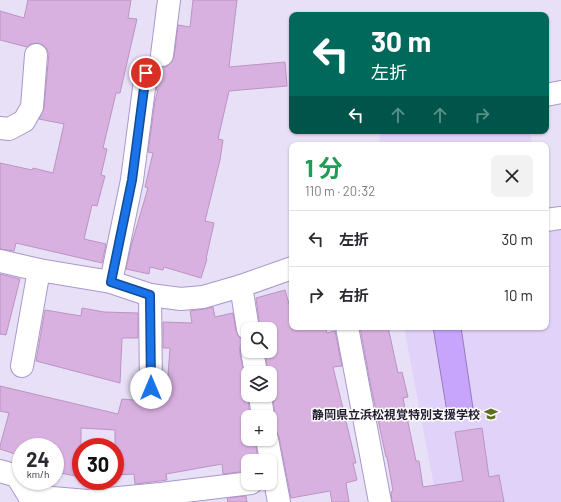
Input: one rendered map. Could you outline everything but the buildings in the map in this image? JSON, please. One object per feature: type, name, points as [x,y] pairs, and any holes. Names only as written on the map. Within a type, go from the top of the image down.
[{"type":"street","points":[[162,55],[169,0]]},
{"type":"street","points":[[0,128],[9,129],[24,121],[32,107],[36,55]]},
{"type":"street","points":[[111,282],[132,180],[146,73]]},
{"type":"street","points":[[549,94],[561,92]]},
{"type":"street","points":[[549,220],[561,218]]},
{"type":"street","points":[[0,261],[39,270],[111,282],[150,295],[181,299],[202,297],[241,286],[289,269]]},
{"type":"street","points":[[22,366],[39,270]]},
{"type":"street","points":[[241,286],[247,322]]},
{"type":"street","points":[[150,295],[151,388]]},
{"type":"street","points":[[348,330],[380,502]]},
{"type":"street","points":[[0,471],[17,476],[29,496],[87,502],[162,498],[241,485]]},
{"type":"street","points":[[275,490],[279,502]]},
{"type":"shaded area","points":[[379,134],[530,134],[532,142],[380,142]]},
{"type":"shaded area","name":"静岡県立浜松視覚特別支援学校","points":[[561,224],[561,502],[437,502],[405,330],[549,330],[549,226]]},
{"type":"shaded area","points":[[433,330],[461,330],[473,408],[447,412]]},
{"type":"place","name":"静岡県立浜松視覚特別支援学校","points":[[491,414]]},
{"type":"route","points":[[146,73],[132,180],[111,282],[150,295],[151,388]]}]
